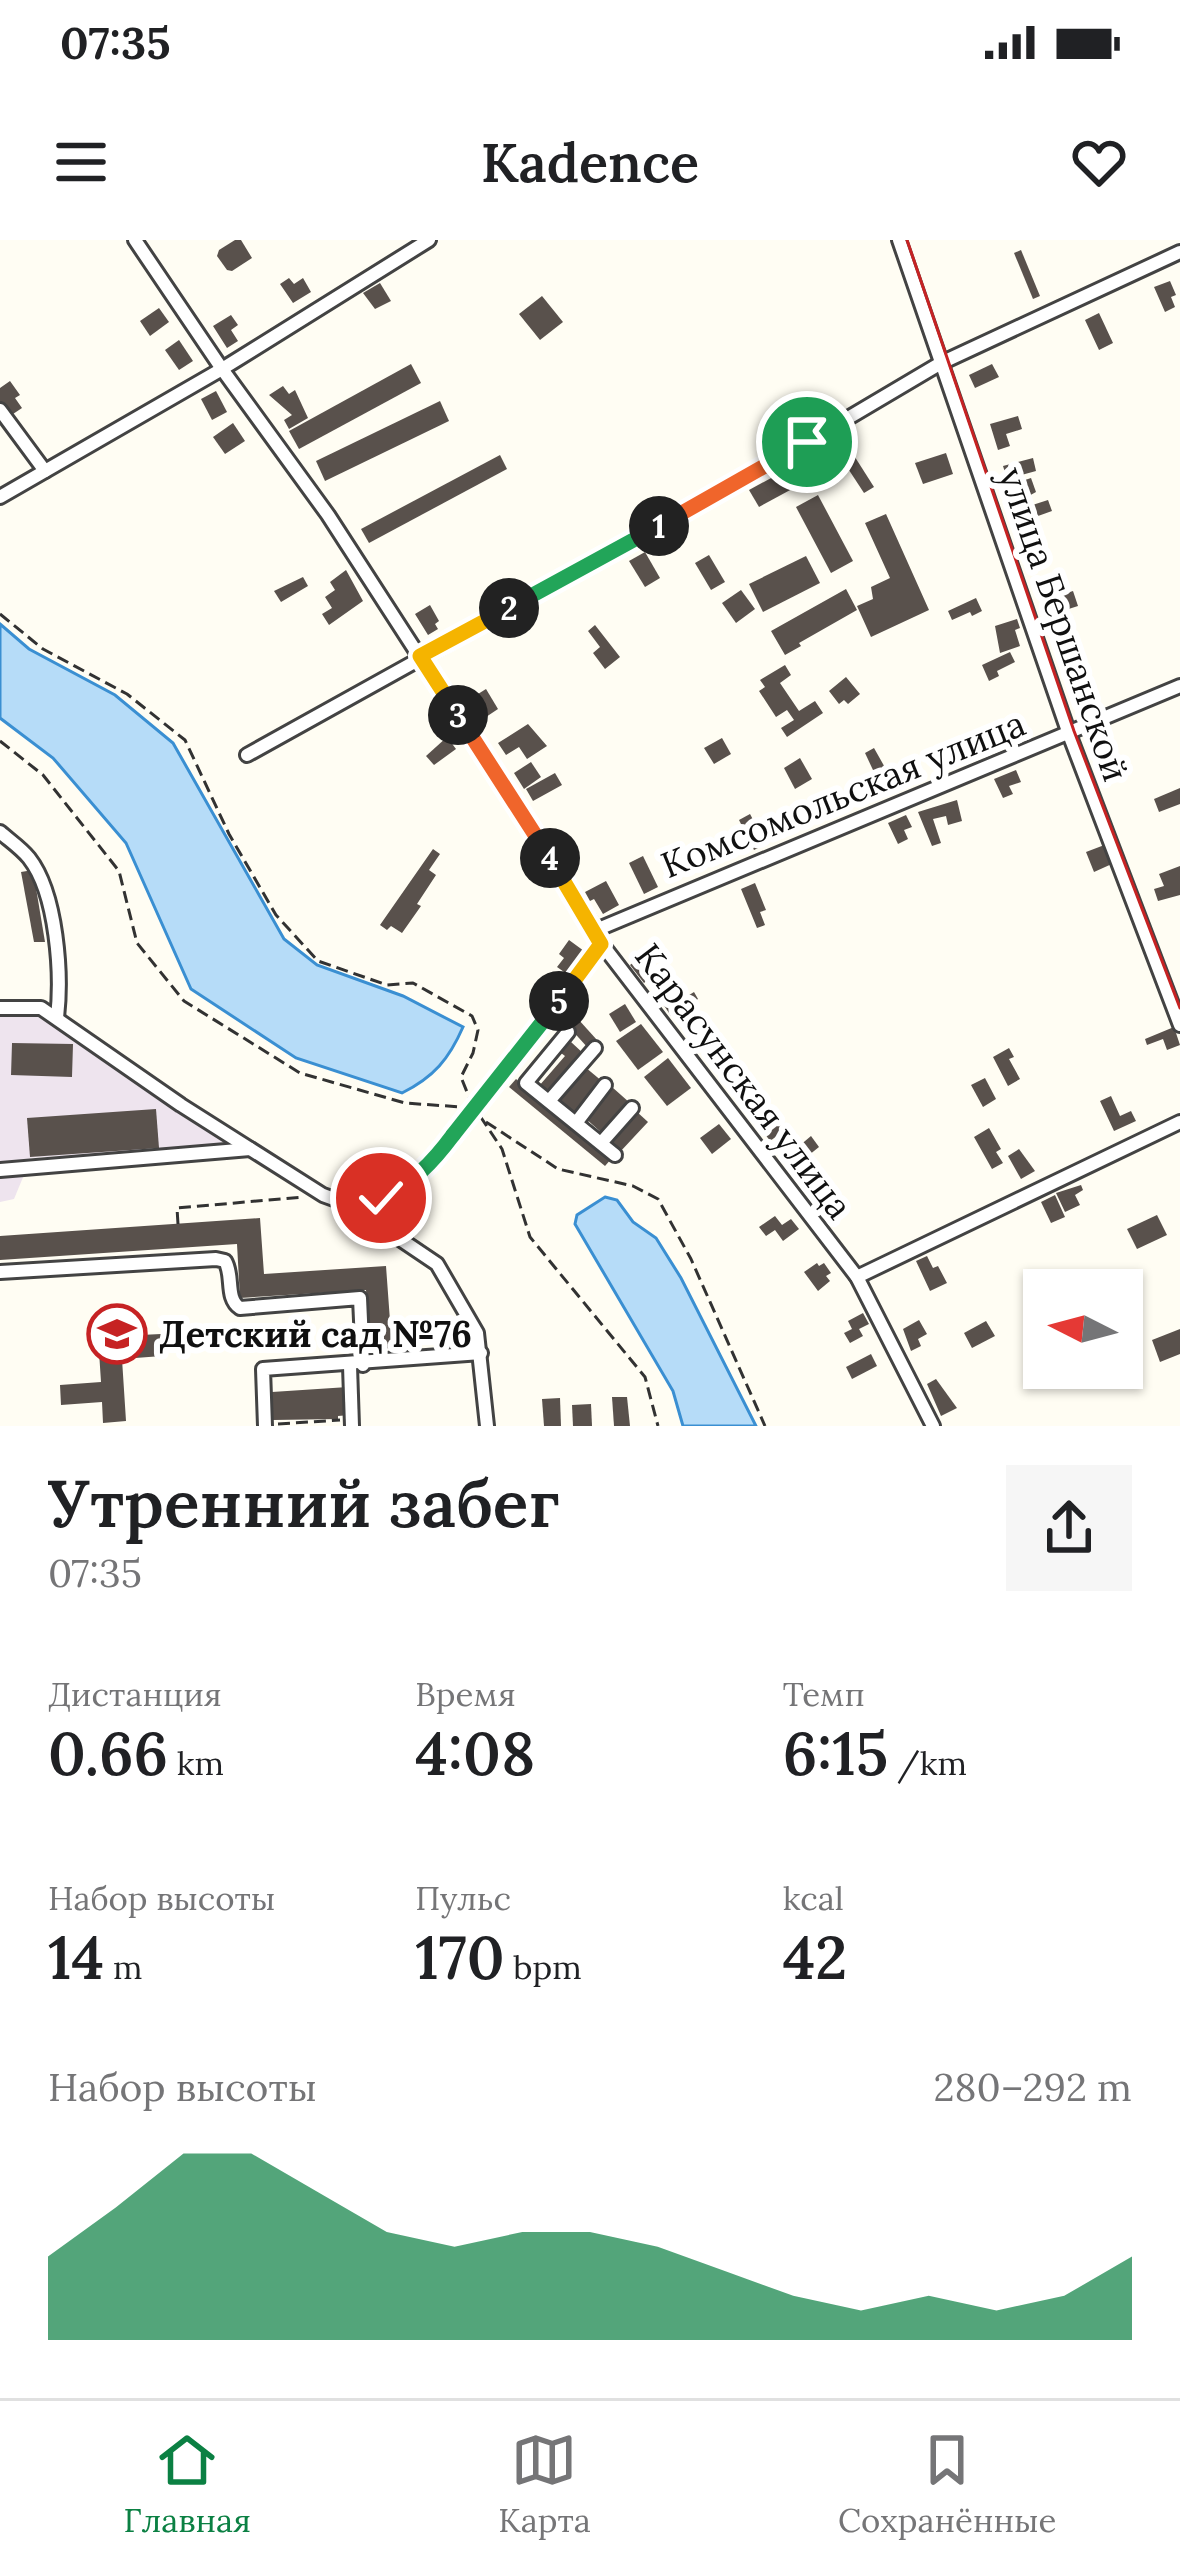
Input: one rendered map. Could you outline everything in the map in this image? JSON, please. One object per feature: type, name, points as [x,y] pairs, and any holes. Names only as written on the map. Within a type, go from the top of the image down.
[{"type":"street","name":"Карасунская улица","points":[[135,240],[328,515],[598,937],[857,1277],[933,1426]]},
{"type":"street","points":[[0,497],[222,369],[429,240]]},
{"type":"street","name":"улица Бершанской","points":[[899,240],[1069,734],[1180,1025]]},
{"type":"street","points":[[247,755],[762,469],[941,363],[1180,252]]},
{"type":"street","points":[[0,410],[45,471]]},
{"type":"street","name":"Комсомольская улица","points":[[598,937],[1180,686]]},
{"type":"street","points":[[0,832],[28,857],[39,877],[62,980],[57,1018]]},
{"type":"street","points":[[348,1204],[364,1204],[401,1189],[479,1114],[598,937]]},
{"type":"street","points":[[0,1008],[41,1008],[181,1105],[322,1195],[348,1204],[437,1264],[468,1313],[482,1353],[487,1426]]},
{"type":"street","points":[[549,1101],[592,1050],[566,1030],[526,1083],[615,1155]]},
{"type":"street","points":[[514,1058],[532,1073]]},
{"type":"street","points":[[576,1123],[605,1085]]},
{"type":"street","points":[[601,1143],[632,1108]]},
{"type":"street","points":[[857,1277],[1180,1122]]},
{"type":"street","points":[[0,1170],[252,1149]]},
{"type":"street","points":[[0,1272],[217,1259],[230,1269],[232,1297],[241,1308],[360,1298],[352,1422]]},
{"type":"street","points":[[266,1426],[263,1370],[482,1353]]},
{"type":"path","points":[[0,614],[43,649],[128,694],[185,740],[229,833],[276,915],[318,961],[387,985],[412,983],[472,1016],[478,1030],[461,1077],[502,1149],[530,1237],[645,1377],[658,1426]]},
{"type":"path","points":[[0,741],[44,775],[118,871],[137,943],[184,1001],[300,1073],[405,1103],[479,1114],[558,1169],[633,1186],[658,1199],[691,1258],[765,1426]]},
{"type":"path","points":[[178,1224],[177,1208],[322,1195]]},
{"type":"path","points":[[278,1426],[352,1422]]},
{"type":"shaded area","points":[[33,1014],[51,1021],[224,1141],[213,1146],[31,1158],[14,1199],[0,1202],[0,1016]]},
{"type":"water","points":[[0,624],[29,649],[115,695],[173,743],[284,939],[317,965],[403,996],[463,1027],[432,1074],[402,1093],[296,1058],[191,989],[126,843],[53,758],[0,718]]},
{"type":"water","points":[[605,1197],[617,1200],[633,1222],[656,1238],[756,1426],[683,1426],[673,1391],[575,1224],[577,1215]]},
{"type":"building","points":[[241,240],[252,258],[232,271],[217,256]]},
{"type":"building","points":[[1021,250],[1040,296],[1033,299],[1014,253]]},
{"type":"building","points":[[289,278],[294,284],[303,278],[311,292],[293,303],[280,284]]},
{"type":"building","points":[[1170,281],[1175,307],[1165,312],[1154,287]]},
{"type":"building","points":[[380,283],[391,301],[375,309],[363,293]]},
{"type":"building","points":[[542,296],[563,322],[540,340],[519,314]]},
{"type":"building","points":[[159,308],[169,322],[150,336],[140,321]]},
{"type":"building","points":[[1099,313],[1113,343],[1099,350],[1085,320]]},
{"type":"building","points":[[231,315],[238,325],[231,330],[238,341],[227,348],[213,326]]},
{"type":"building","points":[[179,340],[193,361],[179,370],[165,350]]},
{"type":"building","points":[[411,364],[421,383],[299,449],[289,431]]},
{"type":"building","points":[[992,364],[999,377],[975,388],[969,375]]},
{"type":"building","points":[[10,381],[22,408],[10,416],[0,401],[0,388]]},
{"type":"building","points":[[283,386],[289,394],[295,390],[308,418],[289,429],[284,420],[292,415],[269,395]]},
{"type":"building","points":[[216,391],[227,412],[212,420],[201,399]]},
{"type":"building","points":[[440,401],[449,421],[325,481],[316,461]]},
{"type":"building","points":[[1018,416],[1022,429],[1006,434],[1010,446],[998,450],[990,424]]},
{"type":"building","points":[[233,423],[245,441],[225,454],[213,437]]},
{"type":"building","points":[[946,453],[953,474],[923,484],[915,463]]},
{"type":"building","points":[[853,454],[874,487],[864,493],[843,461]]},
{"type":"building","points":[[500,455],[507,469],[369,543],[361,529]]},
{"type":"building","points":[[1033,458],[1036,471],[1007,479],[1003,466]]},
{"type":"building","points":[[806,459],[816,476],[759,507],[749,490]]},
{"type":"building","points":[[1031,478],[1036,492],[1016,503],[1010,485]]},
{"type":"building","points":[[818,495],[853,561],[831,573],[796,507]]},
{"type":"building","points":[[1048,500],[1052,511],[1024,521],[1020,509]]},
{"type":"building","points":[[886,514],[929,610],[871,637],[857,606],[873,599],[871,587],[890,578],[865,523]]},
{"type":"building","points":[[645,552],[660,578],[645,587],[629,561]]},
{"type":"building","points":[[709,555],[725,582],[711,590],[695,563]]},
{"type":"building","points":[[806,556],[820,583],[763,612],[749,584]]},
{"type":"building","points":[[346,570],[363,601],[329,625],[322,614],[332,608],[325,597],[335,590],[330,582]]},
{"type":"building","points":[[303,577],[308,586],[281,602],[274,591]]},
{"type":"building","points":[[846,589],[857,610],[785,655],[771,631]]},
{"type":"building","points":[[741,590],[755,609],[736,623],[722,603]]},
{"type":"building","points":[[1073,591],[1078,606],[1053,614],[1048,599]]},
{"type":"building","points":[[976,598],[982,611],[952,620],[948,611]]},
{"type":"building","points":[[430,605],[439,621],[438,629],[428,635],[415,614]]},
{"type":"building","points":[[1017,619],[1020,646],[1000,653],[995,626]]},
{"type":"building","points":[[595,625],[620,657],[605,669],[593,653],[600,647],[588,631]]},
{"type":"building","points":[[1010,652],[1015,662],[989,681],[982,665]]},
{"type":"building","points":[[785,665],[791,675],[780,683],[799,711],[815,701],[823,713],[787,737],[781,728],[794,720],[787,710],[776,717],[759,691],[765,687],[760,680]]},
{"type":"building","points":[[846,677],[860,694],[848,704],[844,700],[839,704],[829,691]]},
{"type":"building","points":[[486,689],[498,709],[483,719],[470,699]]},
{"type":"building","points":[[528,724],[547,746],[527,759],[519,747],[506,755],[498,743]]},
{"type":"building","points":[[447,737],[456,749],[434,765],[426,756]]},
{"type":"building","points":[[722,738],[731,754],[714,764],[704,748]]},
{"type":"building","points":[[874,748],[892,780],[881,787],[865,753]]},
{"type":"building","points":[[800,758],[812,779],[795,789],[784,768]]},
{"type":"building","points":[[531,762],[541,777],[524,789],[514,773]]},
{"type":"building","points":[[1016,770],[1021,782],[1009,786],[1013,794],[1003,798],[994,779]]},
{"type":"building","points":[[555,773],[562,785],[533,801],[526,789]]},
{"type":"building","points":[[1180,788],[1180,804],[1159,812],[1154,799]]},
{"type":"building","points":[[957,800],[962,821],[948,825],[946,816],[933,819],[941,843],[932,846],[918,812]]},
{"type":"building","points":[[750,814],[766,844],[754,850],[739,820]]},
{"type":"building","points":[[906,815],[912,827],[904,830],[908,839],[898,844],[888,823]]},
{"type":"building","points":[[1107,844],[1114,863],[1094,872],[1086,852]]},
{"type":"building","points":[[433,849],[440,854],[429,870],[436,875],[417,904],[421,906],[402,933],[391,926],[387,930],[380,925]]},
{"type":"building","points":[[643,856],[658,887],[644,894],[629,863]]},
{"type":"building","points":[[1180,866],[1180,895],[1158,901],[1154,889],[1164,886],[1159,874]]},
{"type":"building","points":[[33,870],[45,942],[34,942],[21,872]]},
{"type":"building","points":[[606,881],[619,905],[603,914],[585,892]]},
{"type":"building","points":[[755,883],[766,910],[760,912],[765,925],[757,928],[741,889]]},
{"type":"building","points":[[569,940],[584,951],[567,974],[557,967]]},
{"type":"building","points":[[650,949],[658,959],[652,964],[657,971],[644,983],[630,965]]},
{"type":"building","points":[[683,992],[686,997],[694,992],[698,999],[671,1016],[663,1004]]},
{"type":"building","points":[[625,1004],[636,1022],[620,1032],[609,1014]]},
{"type":"building","points":[[569,1009],[597,1040],[588,1048],[560,1017]]},
{"type":"building","points":[[641,1024],[663,1052],[638,1070],[616,1041]]},
{"type":"building","points":[[1174,1027],[1180,1045],[1167,1050],[1163,1039],[1147,1045],[1145,1039]]},
{"type":"building","points":[[571,1042],[584,1054],[548,1094],[539,1086]]},
{"type":"building","points":[[12,1043],[73,1044],[72,1077],[11,1075]]},
{"type":"building","points":[[1009,1048],[1014,1057],[1009,1059],[1020,1079],[1008,1086],[993,1057]]},
{"type":"building","points":[[668,1058],[691,1088],[667,1106],[644,1077]]},
{"type":"building","points":[[585,1067],[603,1082],[574,1116],[556,1101]]},
{"type":"building","points":[[985,1078],[996,1099],[983,1107],[971,1085]]},
{"type":"building","points":[[516,1079],[612,1158],[605,1166],[509,1087]]},
{"type":"building","points":[[612,1087],[630,1103],[603,1134],[585,1118]]},
{"type":"building","points":[[1111,1096],[1120,1116],[1131,1111],[1136,1121],[1114,1131],[1100,1101]]},
{"type":"building","points":[[156,1109],[159,1148],[30,1157],[27,1118]]},
{"type":"building","points":[[636,1111],[648,1122],[619,1153],[607,1142]]},
{"type":"building","points":[[773,1114],[785,1130],[770,1141],[758,1124]]},
{"type":"building","points":[[719,1124],[731,1139],[712,1154],[700,1138]]},
{"type":"building","points":[[989,1128],[1003,1163],[992,1169],[974,1137]]},
{"type":"building","points":[[811,1136],[819,1147],[794,1167],[786,1157]]},
{"type":"building","points":[[1019,1149],[1035,1171],[1021,1179],[1008,1156]]},
{"type":"building","points":[[1081,1185],[1083,1190],[1075,1195],[1080,1205],[1065,1212],[1056,1193]]},
{"type":"building","points":[[1055,1195],[1065,1217],[1051,1223],[1041,1202]]},
{"type":"building","points":[[1157,1215],[1167,1235],[1137,1249],[1127,1229]]},
{"type":"building","points":[[775,1216],[782,1225],[791,1219],[799,1229],[783,1241],[775,1230],[766,1236],[759,1227]]},
{"type":"building","points":[[260,1218],[264,1274],[386,1266],[392,1348],[370,1350],[366,1290],[240,1298],[237,1244],[0,1260],[0,1236]]},
{"type":"building","points":[[927,1256],[947,1283],[930,1291],[916,1261]]},
{"type":"building","points":[[824,1263],[831,1273],[826,1276],[830,1281],[818,1291],[804,1272]]},
{"type":"building","points":[[863,1313],[869,1324],[859,1329],[863,1336],[850,1343],[844,1333],[852,1329],[848,1321]]},
{"type":"building","name":"Детский сад №76","points":[[119,1320],[120,1336],[161,1334],[162,1356],[122,1359],[126,1421],[103,1423],[102,1402],[61,1405],[60,1385],[101,1382],[97,1321]]},
{"type":"building","points":[[919,1320],[927,1334],[918,1339],[921,1346],[911,1351],[903,1329]]},
{"type":"building","points":[[986,1321],[995,1336],[972,1348],[964,1333]]},
{"type":"building","points":[[1180,1329],[1180,1354],[1160,1362],[1152,1340]]},
{"type":"building","points":[[871,1354],[877,1366],[852,1379],[846,1367]]},
{"type":"building","points":[[936,1379],[957,1408],[941,1416],[927,1384]]},
{"type":"building","points":[[348,1387],[350,1415],[273,1420],[272,1392]]},
{"type":"building","points":[[612,1397],[627,1397],[630,1426],[614,1426]]},
{"type":"building","points":[[560,1398],[561,1426],[544,1426],[542,1399]]},
{"type":"building","points":[[591,1404],[592,1426],[573,1426],[572,1405]]},
{"type":"tram line","points":[[907,240],[1074,731],[1180,1008]]},
{"type":"place","name":"Детский сад №76","points":[[117,1334]]},
{"type":"route","points":[[381,1198],[401,1189],[433,1161],[601,944],[420,656],[807,442]]}]
